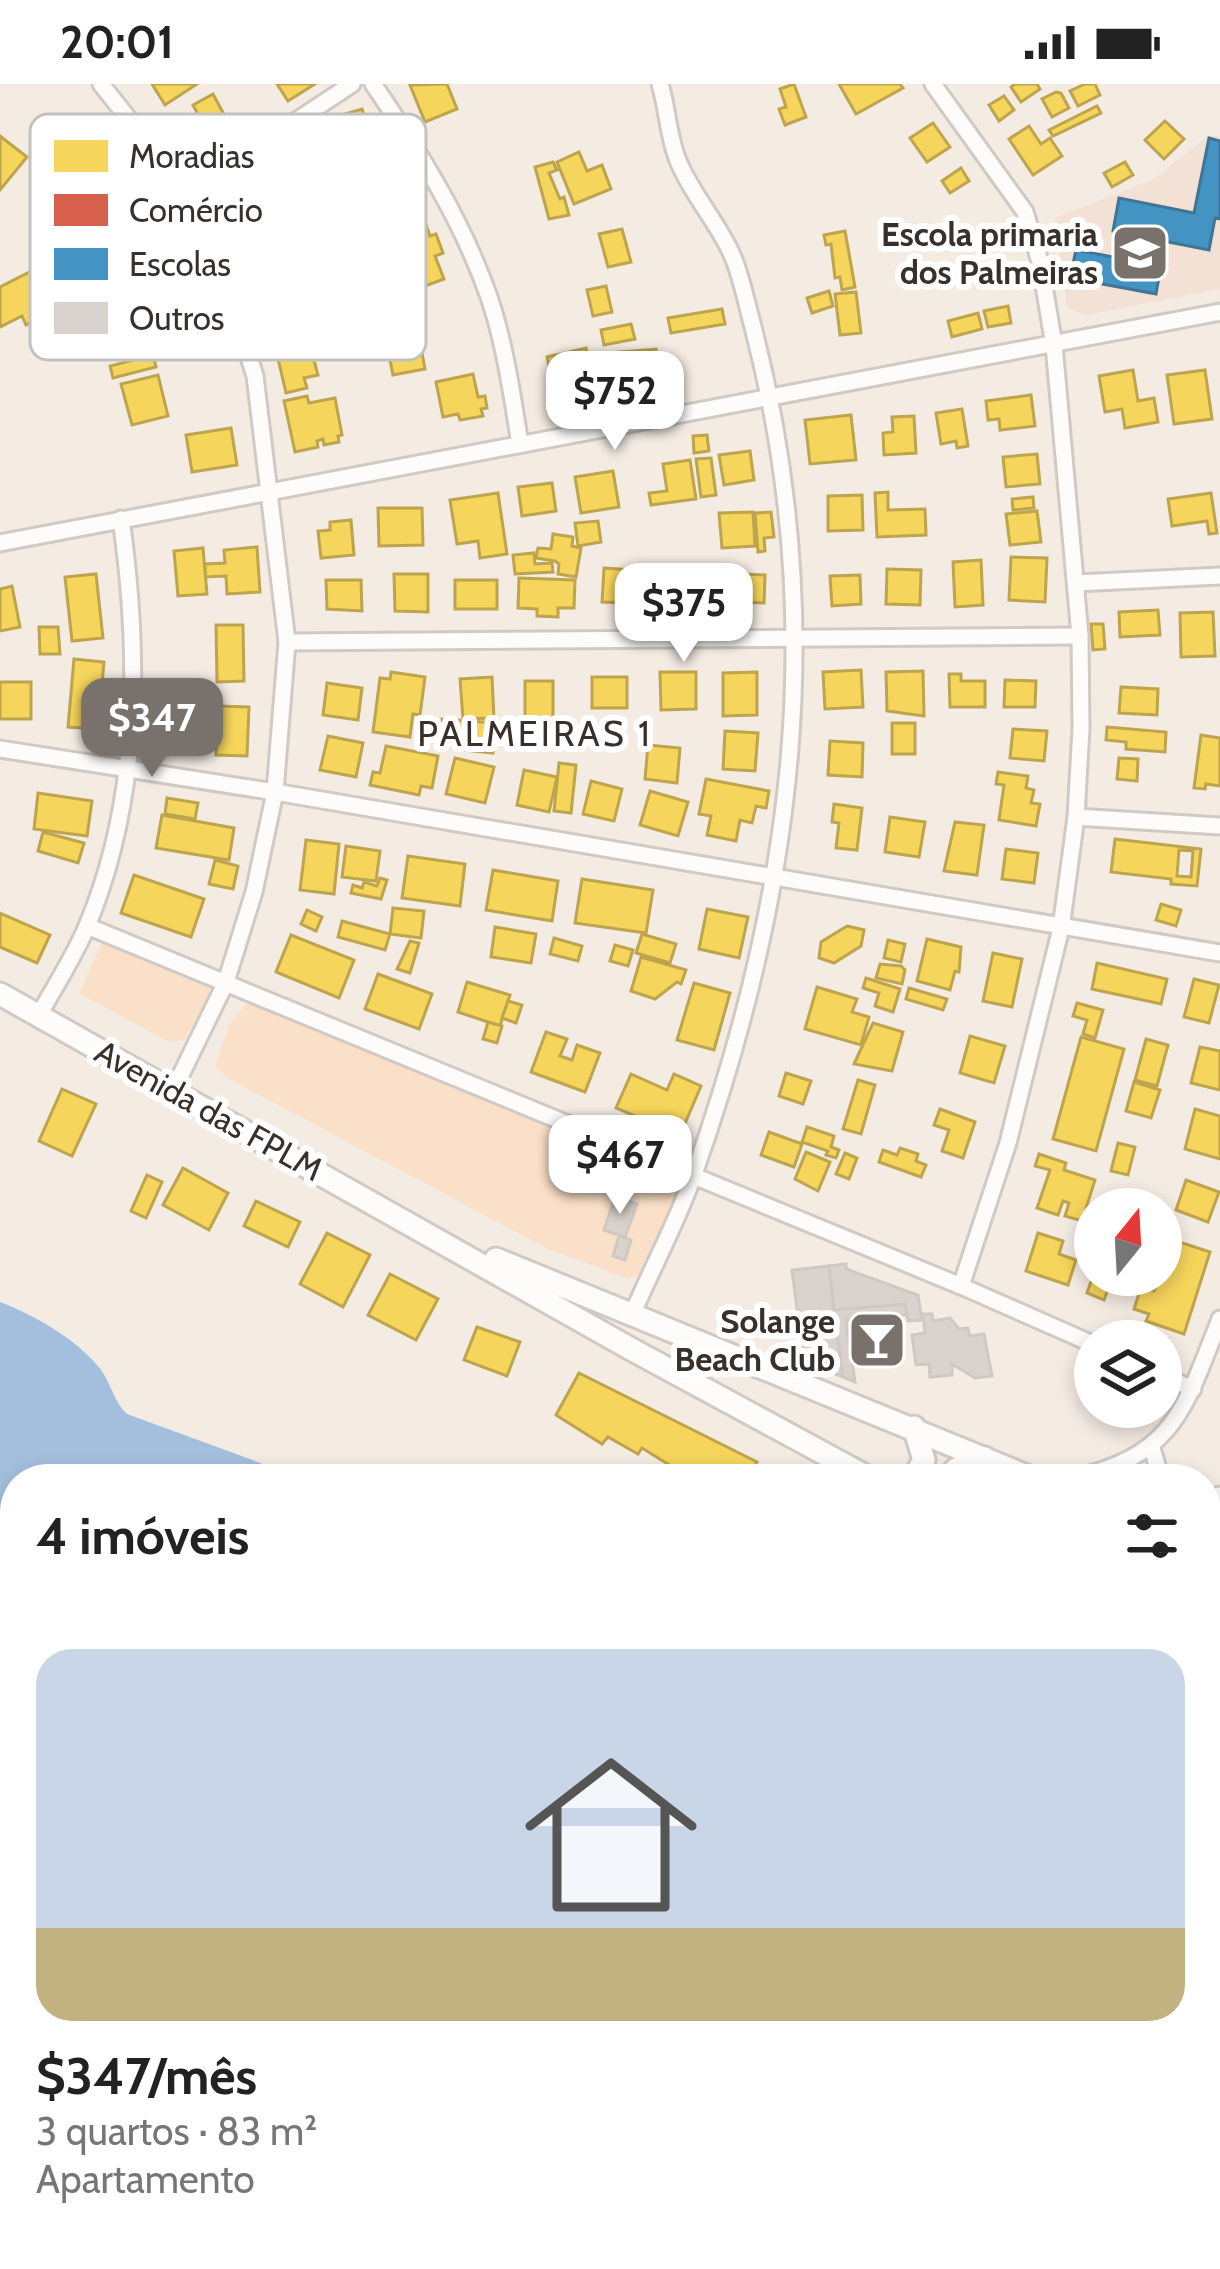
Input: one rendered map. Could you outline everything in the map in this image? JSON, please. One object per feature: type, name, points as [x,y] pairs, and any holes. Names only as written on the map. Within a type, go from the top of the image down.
[{"type":"street","points":[[101,84],[125,114]]},
{"type":"street","points":[[307,114],[352,84]]},
{"type":"street","points":[[373,84],[393,114]]},
{"type":"street","points":[[632,1315],[692,1178],[734,1054],[776,878],[790,781],[797,639],[790,536],[769,399],[733,257],[676,158],[660,84]]},
{"type":"street","points":[[933,84],[1025,212],[1040,262],[1054,345],[1080,636],[1076,817],[1061,928],[1014,1122],[962,1286]]},
{"type":"street","points":[[426,168],[470,248],[490,302],[520,444]]},
{"type":"street","points":[[0,543],[1220,313]]},
{"type":"street","points":[[173,1089],[226,982],[254,892],[275,792],[287,642],[249,360]]},
{"type":"street","points":[[39,1015],[87,926],[113,842],[128,770],[133,645],[121,519]]},
{"type":"street","points":[[1076,583],[1220,576]]},
{"type":"street","points":[[287,642],[1080,636]]},
{"type":"street","points":[[0,749],[1220,953]]},
{"type":"street","points":[[1076,817],[1220,826]]},
{"type":"street","points":[[87,926],[962,1286],[1074,1337]]},
{"type":"street","name":"Avenida das FPLM","points":[[0,994],[418,1227]]},
{"type":"street","points":[[418,1227],[1001,1464]]},
{"type":"street","points":[[418,1227],[844,1464]]},
{"type":"street","points":[[1120,1464],[1152,1448],[1193,1389],[1220,1319]]},
{"type":"street","points":[[1182,1384],[1193,1389]]},
{"type":"street","points":[[914,1427],[922,1464]]},
{"type":"street","points":[[1152,1448],[1157,1464]]},
{"type":"street","points":[[967,1464],[985,1457]]},
{"type":"shaded area","name":"Escola primaria dos Palmeiras","points":[[1208,136],[1220,136],[1220,289],[1086,315],[1067,307],[1055,218],[1154,179]]},
{"type":"shaded area","points":[[102,942],[120,944],[210,982],[209,997],[184,1040],[170,1042],[79,994]]},
{"type":"shaded area","points":[[248,1002],[679,1178],[682,1195],[648,1270],[629,1279],[546,1248],[226,1077],[215,1065],[230,1024]]},
{"type":"water","points":[[0,1302],[76,1345],[102,1371],[127,1414],[263,1464],[0,1464]]},
{"type":"building: Moradias","points":[[152,84],[197,84],[165,105]]},
{"type":"building: Moradias","points":[[277,84],[315,84],[288,101]]},
{"type":"building: Moradias","points":[[447,84],[457,109],[426,122],[410,85]]},
{"type":"building: Moradias","points":[[794,84],[806,117],[785,125],[779,109],[786,107],[780,89]]},
{"type":"building: Moradias","points":[[839,84],[900,84],[903,88],[856,114]]},
{"type":"building: Moradias","points":[[1037,84],[1040,89],[1021,102],[1011,87]]},
{"type":"building: Moradias","points":[[1095,84],[1100,95],[1078,106],[1070,91]]},
{"type":"building: Moradias","points":[[1056,92],[1069,108],[1052,117],[1042,99]]},
{"type":"building: Moradias","points":[[213,94],[224,114],[198,114],[193,105]]},
{"type":"building: Moradias","points":[[1004,96],[1014,110],[999,121],[989,105]]},
{"type":"building: Moradias","points":[[1097,106],[1101,113],[1053,136],[1049,130]]},
{"type":"building: Moradias","points":[[1165,121],[1184,139],[1164,159],[1145,140]]},
{"type":"building: Moradias","points":[[933,123],[950,147],[927,162],[910,138]]},
{"type":"building: Moradias","points":[[1029,126],[1041,144],[1050,138],[1062,156],[1033,175],[1009,139]]},
{"type":"building: Moradias","points":[[0,136],[27,157],[0,190]]},
{"type":"building: Moradias","points":[[579,152],[587,171],[602,165],[611,189],[574,204],[557,162]]},
{"type":"building: Moradias","points":[[553,162],[557,170],[549,173],[569,215],[549,219],[535,167]]},
{"type":"building: Moradias","points":[[1125,162],[1133,175],[1112,187],[1104,173]]},
{"type":"building: Moradias","points":[[961,168],[969,181],[950,193],[942,181]]},
{"type":"building: Moradias","points":[[426,225],[430,236],[436,234],[443,253],[435,256],[444,279],[426,286]]},
{"type":"building: Moradias","points":[[622,229],[631,262],[608,267],[599,234]]},
{"type":"building: Moradias","points":[[845,231],[855,287],[842,290],[840,277],[835,278],[831,244],[826,245],[824,235]]},
{"type":"building: Moradias","points":[[30,272],[30,323],[26,325],[22,316],[0,327],[0,287]]},
{"type":"building: Moradias","points":[[606,286],[612,312],[593,316],[587,290]]},
{"type":"building: Moradias","points":[[829,291],[833,306],[812,313],[807,298]]},
{"type":"building: Moradias","points":[[856,292],[861,333],[840,335],[835,294]]},
{"type":"building: Moradias","points":[[1008,306],[1011,323],[988,327],[984,311]]},
{"type":"building: Moradias","points":[[722,309],[725,324],[671,333],[668,318]]},
{"type":"building: Moradias","points":[[978,313],[982,329],[952,337],[948,321]]},
{"type":"building: Moradias","points":[[631,324],[635,339],[604,345],[601,330]]},
{"type":"building: Moradias","points":[[586,348],[597,401],[566,408],[565,400],[557,401],[547,357]]},
{"type":"building: Moradias","points":[[656,349],[658,379],[650,380],[651,387],[625,390],[624,384],[609,385],[606,353]]},
{"type":"building: Moradias","points":[[154,360],[156,367],[113,378],[110,366]]},
{"type":"building: Moradias","points":[[278,360],[314,360],[318,375],[304,378],[307,388],[286,393]]},
{"type":"building: Moradias","points":[[390,360],[423,360],[425,369],[393,375]]},
{"type":"building: Moradias","points":[[1133,370],[1138,401],[1154,398],[1158,422],[1125,428],[1122,409],[1105,412],[1099,376]]},
{"type":"building: Moradias","points":[[1205,370],[1212,419],[1174,424],[1167,375]]},
{"type":"building: Moradias","points":[[473,374],[478,397],[485,396],[483,416],[443,417],[436,382]]},
{"type":"building: Moradias","points":[[158,375],[168,416],[132,425],[121,384]]},
{"type":"building: Moradias","points":[[1031,395],[1035,426],[1000,430],[999,419],[988,420],[986,401]]},
{"type":"building: Moradias","points":[[307,396],[309,403],[335,398],[342,435],[339,442],[324,445],[323,439],[317,441],[318,447],[295,452],[284,401]]},
{"type":"building: Moradias","points":[[962,409],[968,446],[957,448],[956,441],[941,444],[936,413]]},
{"type":"building: Moradias","points":[[851,415],[856,460],[810,464],[805,420]]},
{"type":"building: Moradias","points":[[914,416],[916,453],[884,455],[883,433],[893,432],[892,417]]},
{"type":"building: Moradias","points":[[231,428],[237,465],[192,472],[186,435]]},
{"type":"building: Moradias","points":[[707,435],[709,451],[694,453],[693,436]]},
{"type":"building: Moradias","points":[[750,451],[754,480],[724,485],[719,455]]},
{"type":"building: Moradias","points":[[1037,454],[1040,484],[1006,487],[1003,457]]},
{"type":"building: Moradias","points":[[711,458],[716,495],[701,497],[696,459]]},
{"type":"building: Moradias","points":[[690,460],[696,499],[651,505],[649,493],[667,491],[663,464]]},
{"type":"building: Moradias","points":[[613,471],[619,507],[581,513],[575,477]]},
{"type":"building: Moradias","points":[[552,483],[556,511],[522,516],[518,487]]},
{"type":"building: Moradias","points":[[888,492],[888,510],[925,509],[926,535],[877,537],[875,493]]},
{"type":"building: Moradias","points":[[498,493],[507,554],[480,558],[478,541],[457,544],[450,500]]},
{"type":"building: Moradias","points":[[1211,493],[1217,533],[1209,534],[1207,521],[1172,526],[1168,499]]},
{"type":"building: Moradias","points":[[862,495],[863,530],[828,531],[828,496]]},
{"type":"building: Moradias","points":[[1033,497],[1034,508],[1013,510],[1012,499]]},
{"type":"building: Moradias","points":[[378,508],[422,508],[423,545],[379,546]]},
{"type":"building: Moradias","points":[[1037,511],[1041,542],[1010,545],[1006,514]]},
{"type":"building: Moradias","points":[[753,512],[755,546],[722,548],[719,513]]},
{"type":"building: Moradias","points":[[771,512],[774,537],[764,538],[765,551],[758,552],[755,513]]},
{"type":"building: Moradias","points":[[351,520],[354,555],[321,558],[318,531],[330,530],[330,522]]},
{"type":"building: Moradias","points":[[598,521],[601,542],[578,546],[575,523]]},
{"type":"building: Moradias","points":[[553,534],[573,537],[572,546],[581,548],[576,577],[558,574],[555,561],[536,558],[538,548],[551,549]]},
{"type":"building: Moradias","points":[[257,547],[260,592],[227,594],[226,576],[205,577],[205,564],[225,563],[224,550]]},
{"type":"building: Moradias","points":[[203,548],[207,594],[178,596],[174,551]]},
{"type":"building: Moradias","points":[[534,553],[535,564],[552,563],[553,572],[515,574],[513,555]]},
{"type":"building: Moradias","points":[[1011,557],[1047,558],[1045,602],[1009,600]]},
{"type":"building: Moradias","points":[[981,560],[983,605],[955,607],[953,562]]},
{"type":"building: Moradias","points":[[604,568],[632,570],[629,603],[602,602]]},
{"type":"building: Moradias","points":[[887,569],[921,570],[920,605],[886,604]]},
{"type":"building: Moradias","points":[[662,572],[695,574],[693,610],[660,608]]},
{"type":"building: Moradias","points":[[721,573],[765,575],[764,603],[720,601]]},
{"type":"building: Moradias","points":[[96,574],[103,638],[72,641],[65,577]]},
{"type":"building: Moradias","points":[[394,574],[428,574],[428,612],[395,611]]},
{"type":"building: Moradias","points":[[860,575],[861,604],[832,606],[830,576]]},
{"type":"building: Moradias","points":[[519,578],[575,580],[574,608],[558,608],[558,617],[537,616],[537,609],[518,608]]},
{"type":"building: Moradias","points":[[326,580],[361,580],[362,611],[327,609]]},
{"type":"building: Moradias","points":[[455,580],[497,580],[497,609],[455,609]]},
{"type":"building: Moradias","points":[[12,586],[20,627],[0,631],[0,589]]},
{"type":"building: Moradias","points":[[1158,610],[1160,635],[1120,637],[1119,612]]},
{"type":"building: Moradias","points":[[1213,612],[1215,656],[1181,657],[1180,613]]},
{"type":"building: Moradias","points":[[1091,624],[1103,624],[1105,649],[1093,650]]},
{"type":"building: Moradias","points":[[216,625],[243,625],[244,681],[217,682]]},
{"type":"building: Moradias","points":[[39,627],[58,627],[60,654],[40,654]]},
{"type":"building: Moradias","points":[[74,659],[104,662],[98,729],[68,727]]},
{"type":"building: Moradias","points":[[861,670],[863,707],[825,709],[823,672]]},
{"type":"building: Moradias","points":[[923,671],[924,716],[887,711],[886,672]]},
{"type":"building: Moradias","points":[[391,672],[425,677],[420,715],[413,714],[410,737],[373,732],[380,678],[390,679]]},
{"type":"building: Moradias","points":[[660,672],[696,672],[696,709],[661,710]]},
{"type":"building: Moradias","points":[[757,672],[757,715],[723,716],[723,673]]},
{"type":"building: Moradias","points":[[949,674],[961,674],[961,681],[985,681],[985,707],[950,707]]},
{"type":"building: Moradias","points":[[492,677],[494,718],[463,719],[460,679]]},
{"type":"building: Moradias","points":[[592,677],[627,677],[627,708],[592,708]]},
{"type":"building: Moradias","points":[[1005,680],[1036,681],[1035,707],[1004,707]]},
{"type":"building: Moradias","points":[[525,681],[553,681],[553,722],[525,722]]},
{"type":"building: Moradias","points":[[0,682],[31,682],[31,719],[0,719]]},
{"type":"building: Moradias","points":[[327,683],[362,688],[358,720],[323,715]]},
{"type":"building: Moradias","points":[[1121,687],[1158,689],[1157,715],[1119,713]]},
{"type":"building: Moradias","points":[[191,693],[208,693],[208,711],[191,711]]},
{"type":"building: Moradias","points":[[218,706],[249,707],[247,756],[216,755]]},
{"type":"building: Moradias","points":[[174,717],[205,717],[205,730],[174,729]]},
{"type":"building: Moradias","points":[[442,719],[495,723],[493,753],[463,750],[464,740],[440,738]]},
{"type":"building: Moradias","points":[[892,723],[915,723],[915,754],[892,754]]},
{"type":"building: Moradias","points":[[1107,727],[1166,732],[1165,752],[1126,749],[1126,742],[1106,740]]},
{"type":"building: Moradias","points":[[1013,729],[1047,731],[1044,761],[1010,758]]},
{"type":"building: Moradias","points":[[725,731],[758,733],[755,771],[723,769]]},
{"type":"building: Moradias","points":[[1201,735],[1220,738],[1220,786],[1194,788]]},
{"type":"building: Moradias","points":[[328,736],[363,743],[356,777],[320,770]]},
{"type":"building: Moradias","points":[[830,741],[863,743],[862,777],[828,775]]},
{"type":"building: Moradias","points":[[648,745],[680,748],[677,783],[645,779]]},
{"type":"building: Moradias","points":[[386,746],[438,756],[432,788],[421,786],[419,795],[370,785],[373,772],[380,773]]},
{"type":"building: Moradias","points":[[455,758],[494,767],[485,803],[446,794]]},
{"type":"building: Moradias","points":[[1119,758],[1138,759],[1137,781],[1117,779]]},
{"type":"building: Moradias","points":[[559,763],[576,765],[571,813],[554,811]]},
{"type":"building: Moradias","points":[[524,770],[557,777],[549,812],[517,805]]},
{"type":"building: Moradias","points":[[998,772],[1028,776],[1026,788],[1034,790],[1031,803],[1040,804],[1036,826],[999,820],[1004,785],[996,784]]},
{"type":"building: Moradias","points":[[706,779],[769,791],[766,808],[756,806],[752,823],[740,820],[736,841],[707,835],[711,816],[699,814]]},
{"type":"building: Moradias","points":[[591,781],[622,789],[614,821],[583,814]]},
{"type":"building: Moradias","points":[[650,791],[688,802],[678,836],[640,825]]},
{"type":"building: Moradias","points":[[38,793],[92,801],[87,836],[34,829]]},
{"type":"building: Moradias","points":[[167,798],[198,803],[195,819],[165,814]]},
{"type":"building: Moradias","points":[[834,804],[862,808],[857,850],[836,848],[839,823],[832,822]]},
{"type":"building: Moradias","points":[[162,815],[234,828],[229,860],[156,848]]},
{"type":"building: Moradias","points":[[890,817],[925,822],[919,857],[885,852]]},
{"type":"building: Moradias","points":[[955,822],[984,825],[977,875],[944,871]]},
{"type":"building: Moradias","points":[[43,832],[84,843],[78,863],[38,851]]},
{"type":"building: Moradias","points":[[1115,839],[1201,849],[1197,886],[1111,872]],"holes":[[[1179,850],[1193,851],[1191,877],[1177,876]]]},
{"type":"building: Moradias","points":[[306,840],[339,844],[334,894],[300,890]]},
{"type":"building: Moradias","points":[[346,846],[380,851],[376,881],[342,877]]},
{"type":"building: Moradias","points":[[1006,849],[1038,853],[1034,883],[1002,879]]},
{"type":"building: Moradias","points":[[408,856],[465,864],[460,906],[402,898]]},
{"type":"building: Moradias","points":[[215,860],[238,866],[233,889],[209,884]]},
{"type":"building: Moradias","points":[[493,870],[558,881],[552,921],[486,910]]},
{"type":"building: Moradias","points":[[134,875],[204,899],[191,937],[121,913]]},
{"type":"building: Moradias","points":[[380,878],[387,880],[381,899],[351,893],[353,885],[377,886]]},
{"type":"building: Moradias","points":[[582,879],[653,890],[646,933],[575,923]]},
{"type":"building: Moradias","points":[[1161,904],[1181,910],[1176,926],[1156,920]]},
{"type":"building: Moradias","points":[[393,908],[424,911],[421,938],[390,934]]},
{"type":"building: Moradias","points":[[707,909],[748,917],[739,958],[699,949]]},
{"type":"building: Moradias","points":[[307,910],[322,917],[316,931],[301,924]]},
{"type":"building: Moradias","points":[[0,913],[50,935],[37,963],[0,947]]},
{"type":"building: Moradias","points":[[342,921],[390,934],[385,950],[338,937]]},
{"type":"building: Moradias","points":[[847,926],[864,930],[861,946],[834,963],[819,958],[821,942]]},
{"type":"building: Moradias","points":[[495,927],[536,934],[531,963],[491,957]]},
{"type":"building: Moradias","points":[[642,934],[676,944],[670,963],[636,953]]},
{"type":"building: Moradias","points":[[291,935],[354,960],[339,998],[276,972]]},
{"type":"building: Moradias","points":[[554,938],[582,946],[578,961],[550,954]]},
{"type":"building: Moradias","points":[[927,939],[961,947],[959,972],[955,971],[950,990],[917,981]]},
{"type":"building: Moradias","points":[[888,940],[905,944],[901,962],[884,958]]},
{"type":"building: Moradias","points":[[410,941],[419,943],[410,973],[397,969]]},
{"type":"building: Moradias","points":[[615,945],[633,950],[628,966],[610,961]]},
{"type":"building: Moradias","points":[[993,953],[1022,959],[1012,1007],[983,1001]]},
{"type":"building: Moradias","points":[[641,957],[686,970],[681,984],[677,982],[655,999],[631,991]]},
{"type":"building: Moradias","points":[[1097,963],[1167,979],[1161,1004],[1092,989]]},
{"type":"building: Moradias","points":[[880,964],[901,966],[905,970],[902,984],[876,978]]},
{"type":"building: Moradias","points":[[378,974],[432,994],[419,1029],[365,1009]]},
{"type":"building: Moradias","points":[[866,978],[900,989],[893,1012],[875,1006],[879,993],[863,988]]},
{"type":"building: Moradias","points":[[1194,979],[1219,985],[1209,1023],[1184,1017]]},
{"type":"building: Moradias","points":[[467,982],[510,995],[500,1026],[458,1012]]},
{"type":"building: Moradias","points":[[694,983],[730,993],[714,1050],[677,1040]]},
{"type":"building: Moradias","points":[[817,987],[857,999],[852,1012],[869,1017],[861,1045],[805,1029]]},
{"type":"building: Moradias","points":[[909,988],[947,999],[943,1010],[906,999]]},
{"type":"building: Moradias","points":[[508,1001],[522,1005],[516,1023],[502,1018]]},
{"type":"building: Moradias","points":[[1077,1003],[1103,1010],[1095,1038],[1083,1034],[1087,1020],[1073,1016]]},
{"type":"building: Moradias","points":[[488,1022],[502,1026],[497,1043],[483,1039]]},
{"type":"building: Moradias","points":[[873,1023],[903,1032],[892,1071],[854,1064]]},
{"type":"building: Moradias","points":[[546,1032],[567,1039],[560,1056],[572,1060],[577,1045],[600,1053],[585,1092],[531,1072]]},
{"type":"building: Moradias","points":[[970,1036],[1005,1046],[994,1083],[960,1073]]},
{"type":"building: Moradias","points":[[1081,1037],[1124,1049],[1096,1151],[1053,1139]]},
{"type":"building: Moradias","points":[[1146,1039],[1168,1045],[1157,1086],[1135,1080]]},
{"type":"building: Moradias","points":[[1200,1047],[1220,1051],[1220,1090],[1191,1083]]},
{"type":"building: Moradias","points":[[786,1073],[811,1081],[803,1104],[779,1096]]},
{"type":"building: Moradias","points":[[631,1074],[667,1090],[674,1074],[701,1086],[680,1135],[616,1108]]},
{"type":"building: Moradias","points":[[858,1080],[875,1085],[861,1134],[843,1129]]},
{"type":"building: Moradias","points":[[1134,1082],[1160,1090],[1151,1118],[1126,1111]]},
{"type":"building: Moradias","points":[[62,1089],[96,1104],[72,1156],[39,1141]]},
{"type":"building: Moradias","points":[[940,1109],[975,1122],[963,1158],[942,1151],[949,1130],[934,1125]]},
{"type":"building: Moradias","points":[[1195,1109],[1220,1116],[1220,1159],[1185,1149]]},
{"type":"building: Moradias","points":[[807,1127],[834,1136],[831,1147],[839,1150],[836,1158],[802,1142]]},
{"type":"building: Moradias","points":[[769,1132],[802,1144],[794,1167],[761,1155]]},
{"type":"building: Moradias","points":[[1118,1143],[1135,1147],[1128,1175],[1111,1171]]},
{"type":"building: Moradias","points":[[900,1148],[918,1154],[916,1161],[926,1165],[921,1177],[879,1162],[883,1150],[897,1155]]},
{"type":"building: Moradias","points":[[806,1152],[830,1162],[818,1191],[795,1179]]},
{"type":"building: Moradias","points":[[845,1153],[857,1158],[849,1179],[836,1174]]},
{"type":"building: Moradias","points":[[1039,1154],[1066,1163],[1064,1170],[1095,1180],[1092,1188],[1074,1188],[1074,1219],[1065,1216],[1069,1203],[1063,1201],[1058,1215],[1037,1208],[1050,1170],[1035,1166]]},
{"type":"building: Moradias","points":[[183,1168],[228,1193],[209,1230],[163,1205]]},
{"type":"building: Moradias","points":[[147,1175],[162,1182],[146,1218],[131,1211]]},
{"type":"building: Moradias","points":[[1186,1180],[1219,1192],[1208,1222],[1182,1212]]},
{"type":"building: Moradias","points":[[256,1201],[300,1222],[288,1247],[244,1226]]},
{"type":"building: Moradias","points":[[327,1233],[370,1255],[343,1307],[300,1284]]},
{"type":"building: Moradias","points":[[1038,1233],[1063,1241],[1059,1254],[1074,1259],[1068,1285],[1026,1271]]},
{"type":"building: Moradias","points":[[1182,1243],[1210,1252],[1184,1334],[1182,1320],[1146,1320],[1149,1314],[1134,1309],[1138,1296],[1182,1296]]},
{"type":"building: Moradias","points":[[390,1274],[438,1299],[416,1340],[368,1315]]},
{"type":"building: Moradias","points":[[477,1327],[520,1342],[507,1376],[464,1360]]},
{"type":"building: Moradias","points":[[579,1373],[757,1462],[668,1464],[642,1448],[638,1454],[608,1437],[602,1444],[556,1415]]},
{"type":"building: Comércio","points":[[892,1334],[893,1346],[866,1348],[865,1336]]},
{"type":"building: Escolas","points":[[1209,138],[1220,141],[1220,219],[1215,218],[1209,250],[1113,231],[1119,198],[1194,213]]},
{"type":"building: Escolas","points":[[1076,250],[1161,266],[1156,294],[1070,278]]},
{"type":"building: Outros","points":[[615,1197],[637,1204],[625,1237],[604,1230]]},
{"type":"building: Outros","points":[[619,1236],[631,1240],[625,1260],[613,1256]]},
{"type":"building: Outros","points":[[846,1264],[846,1269],[918,1295],[922,1320],[908,1321],[905,1304],[834,1310],[829,1266]]},
{"type":"building: Outros","points":[[829,1266],[843,1377],[804,1362],[792,1270]]},
{"type":"building: Outros","points":[[905,1304],[907,1315],[846,1320],[855,1382],[843,1377],[834,1310]]},
{"type":"building: Outros","points":[[923,1314],[932,1314],[933,1321],[950,1318],[959,1329],[968,1328],[970,1336],[984,1334],[992,1376],[975,1378],[952,1364],[952,1375],[930,1377],[929,1364],[916,1365],[912,1335],[925,1333]]},
{"type":"place","name":"Escola primaria dos Palmeiras","points":[[1140,253]]},
{"type":"place","name":"Solange Beach Club","points":[[877,1340]]},
{"type":"district","name":"PALMEIRAS 1","points":[[535,733]]}]
